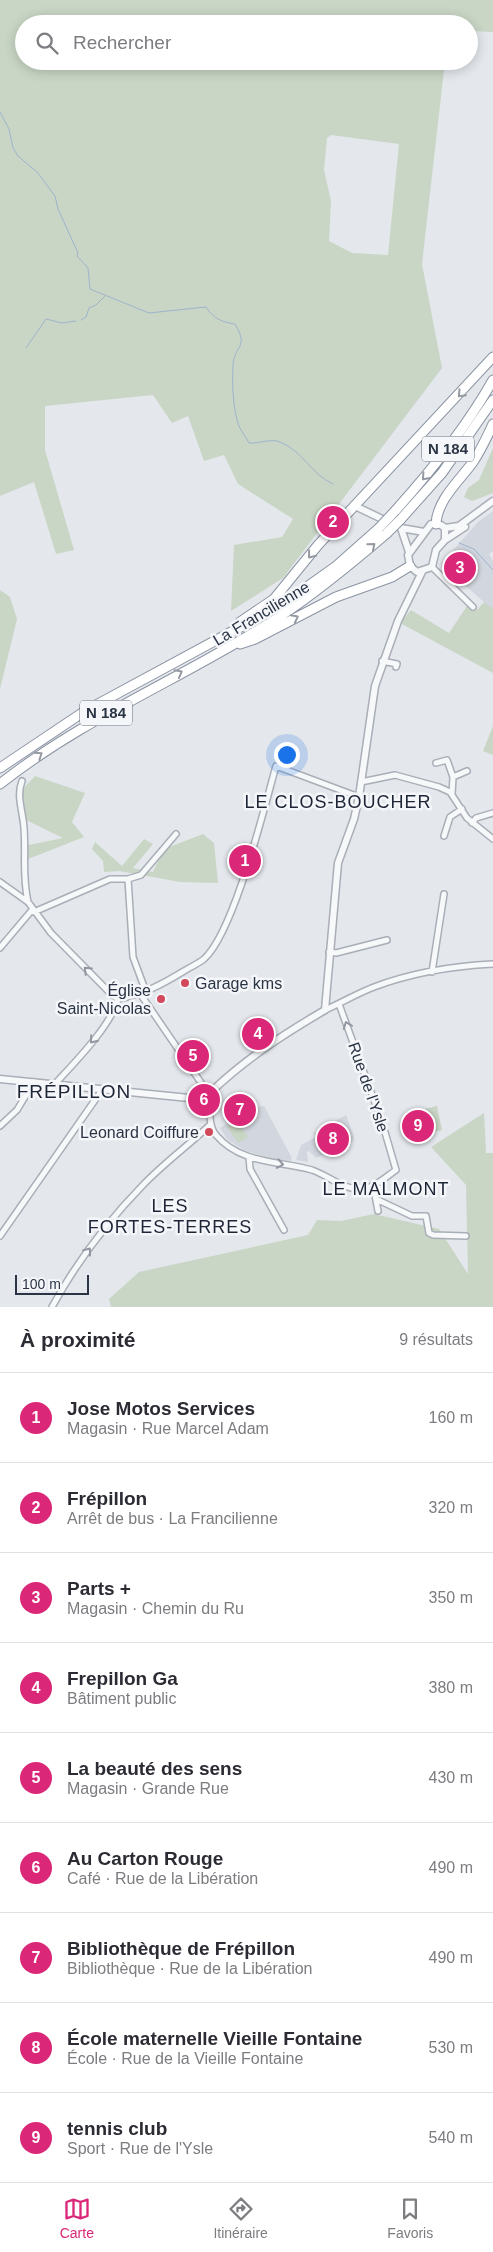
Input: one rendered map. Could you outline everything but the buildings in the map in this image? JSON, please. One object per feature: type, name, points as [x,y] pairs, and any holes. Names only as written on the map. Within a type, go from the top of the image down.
[{"type":"highway","points":[[208,645],[221,633],[274,599],[318,546],[493,357]]},
{"type":"highway","name":"La Francilienne","points":[[0,784],[22,766],[90,722],[278,618],[331,581],[383,530],[395,511],[452,444],[493,380]]},
{"type":"highway","name":"La Francilienne","points":[[0,768],[85,711],[283,604],[383,530],[401,524],[442,473],[493,400]]},
{"type":"highway","points":[[440,526],[436,513],[474,460],[493,424]]},
{"type":"highway","points":[[219,652],[255,638],[336,597],[412,569]]},
{"type":"street","points":[[416,582],[407,558],[409,552],[428,526],[460,526],[493,501]]},
{"type":"street","points":[[355,506],[424,532]]},
{"type":"street","points":[[432,567],[436,550],[444,540],[464,527],[474,516]]},
{"type":"street","points":[[401,524],[409,552]]},
{"type":"street","points":[[440,526],[444,540]]},
{"type":"street","points":[[325,1010],[338,863],[354,819],[359,797],[369,714],[382,660],[416,582],[422,572],[432,567]]},
{"type":"street","points":[[432,567],[473,607]]},
{"type":"street","points":[[412,569],[422,572]]},
{"type":"street","points":[[382,660],[397,664],[396,667]]},
{"type":"street","points":[[436,763],[447,760],[453,777],[452,795]]},
{"type":"street","points":[[118,999],[141,995],[169,981],[204,959],[226,924],[260,824],[276,766],[359,797]]},
{"type":"street","points":[[453,777],[467,772]]},
{"type":"street","points":[[361,782],[395,775],[439,787],[452,795],[472,823],[493,839]]},
{"type":"street","points":[[22,782],[18,790],[24,826],[24,885],[28,902],[57,940],[118,999]]},
{"type":"street","points":[[444,836],[450,817],[462,809]]},
{"type":"street","points":[[472,823],[476,818],[493,814]]},
{"type":"street","points":[[0,948],[33,911],[110,879],[128,879],[141,875],[176,834]]},
{"type":"street","points":[[128,879],[133,957],[146,992]]},
{"type":"street","points":[[0,882],[28,902]]},
{"type":"street","points":[[432,972],[444,894]]},
{"type":"street","points":[[329,952],[336,953],[386,940]]},
{"type":"street","points":[[0,1079],[189,1098],[208,1093],[244,1062],[273,1041],[325,1010],[390,982],[432,972],[493,964]]},
{"type":"street","points":[[141,995],[208,1093],[211,1124],[216,1135],[248,1157],[314,1171],[351,1189],[365,1189],[373,1186],[378,1211]]},
{"type":"street","points":[[55,1084],[103,1028],[116,1007],[118,999]]},
{"type":"street","name":"Rue de l'Ysle","points":[[339,1004],[382,1122],[396,1170],[373,1186]]},
{"type":"street","points":[[0,1126],[17,1110],[34,1082]]},
{"type":"street","points":[[0,1236],[102,1090]]},
{"type":"street","points":[[52,1307],[73,1272],[130,1200],[144,1184],[211,1124]]},
{"type":"street","points":[[248,1157],[250,1169],[284,1230]]},
{"type":"street","points":[[376,1199],[412,1216],[424,1215],[427,1218],[431,1234],[466,1236]]},
{"type":"shaded area","points":[[493,511],[493,551],[489,554],[493,561],[493,610],[441,564],[478,522]]},
{"type":"shaded area","points":[[264,1106],[292,1158],[289,1164],[243,1150],[227,1139],[220,1128],[250,1108]]},
{"type":"shaded area","points":[[346,1115],[354,1138],[352,1142],[316,1158],[309,1151],[307,1152],[308,1162],[296,1160],[301,1145],[316,1137],[314,1133]]},
{"type":"green space","points":[[0,0],[493,0],[493,32],[478,31],[478,15],[15,15],[15,70],[444,70],[422,264],[442,368],[283,578],[231,611],[234,545],[282,537],[293,519],[238,484],[224,455],[204,461],[188,416],[172,423],[153,395],[45,406],[45,450],[74,550],[56,554],[34,482],[0,496]],"holes":[[[331,135],[399,144],[388,255],[352,253],[329,241],[331,201],[324,170],[327,138]]]},
{"type":"green space","points":[[493,448],[493,493],[472,501],[464,497],[468,488],[479,480]]},
{"type":"green space","points":[[0,590],[10,597],[17,619],[0,689]]},
{"type":"green space","points":[[484,602],[493,609],[493,673],[400,623],[411,610],[449,633],[467,606],[477,610]]},
{"type":"green space","points":[[493,726],[493,755],[483,751]]},
{"type":"green space","points":[[35,776],[85,793],[72,822],[84,837],[23,861],[24,846],[63,838],[26,820],[21,791]]},
{"type":"green space","points":[[203,834],[214,843],[218,883],[180,882],[119,871],[104,872],[103,861],[92,849],[95,842],[122,866],[144,839],[153,844],[133,868],[153,872],[164,849]]},
{"type":"green space","points":[[437,1106],[442,1130],[430,1133],[424,1109]]},
{"type":"green space","points":[[484,1113],[486,1153],[493,1153],[493,1307],[111,1307],[109,1299],[139,1272],[308,1235],[317,1220],[341,1221],[374,1214],[439,1229],[468,1274],[466,1185],[431,1147]]},
{"type":"green space","points":[[237,1120],[248,1137],[238,1143],[227,1127]]},
{"type":"waterway","points":[[0,112],[9,129],[13,148],[18,156],[38,173],[55,196],[58,209],[78,253],[77,256],[88,268],[90,289],[149,313],[206,307],[219,319],[235,324],[241,338],[241,343],[234,360],[233,397],[237,420],[242,432],[249,443],[276,441],[288,446],[301,456],[319,475],[333,484]]},
{"type":"waterway","points":[[81,320],[86,317],[89,308],[96,305],[105,296]]},
{"type":"waterway","points":[[26,348],[46,319],[62,323],[76,321]]},
{"type":"waterway","points":[[459,543],[474,549],[493,570]]},
{"type":"place","name":"Frépillon","points":[[333,522]]},
{"type":"place","name":"Parts +","points":[[460,568]]},
{"type":"place","name":"Jose Motos Services","points":[[245,861]]},
{"type":"place","name":"Garage kms","points":[[185,983]]},
{"type":"place","name":"Église Saint-Nicolas","points":[[161,999]]},
{"type":"place","name":"Frepillon Ga","points":[[258,1034]]},
{"type":"place","name":"La beauté des sens","points":[[193,1056]]},
{"type":"place","name":"Au Carton Rouge","points":[[204,1100]]},
{"type":"place","name":"Bibliothèque de Frépillon","points":[[240,1110]]},
{"type":"place","name":"tennis club","points":[[418,1126]]},
{"type":"place","name":"Leonard Coiffure","points":[[209,1132]]},
{"type":"place","name":"École maternelle Vieille Fontaine","points":[[333,1139]]},
{"type":"district","name":"LE CLOS-BOUCHER","points":[[338,802]]},
{"type":"district","name":"FRÉPILLON","points":[[74,1091]]},
{"type":"district","name":"LE MALMONT","points":[[386,1189]]},
{"type":"district","name":"LES FORTES-TERRES","points":[[170,1216]]}]
